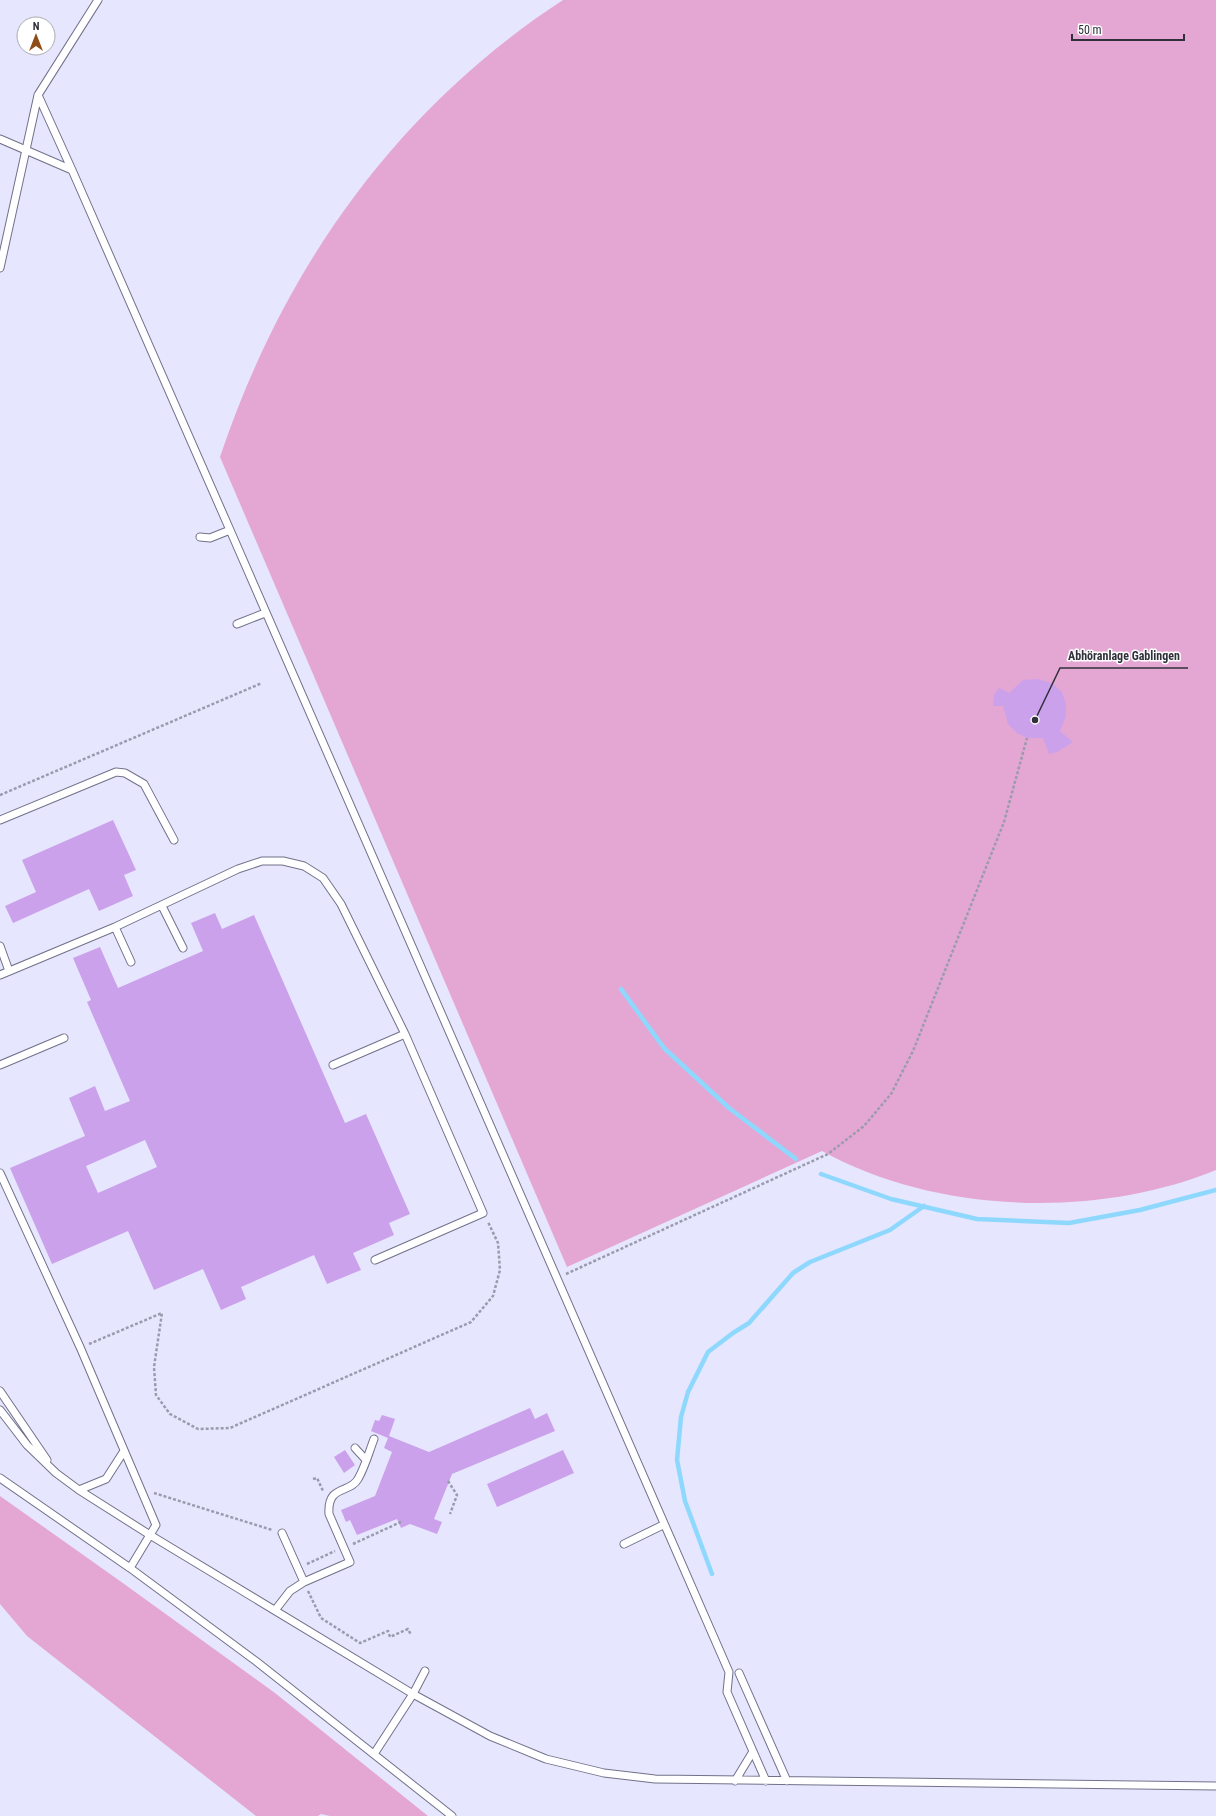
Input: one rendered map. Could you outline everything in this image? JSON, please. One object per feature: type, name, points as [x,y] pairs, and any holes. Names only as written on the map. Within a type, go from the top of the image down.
[{"type":"lane","points":[[0,268],[38,95],[98,0]]},
{"type":"lane","points":[[38,95],[230,530],[728,1672],[727,1692],[752,1753],[766,1781]]},
{"type":"lane","points":[[0,139],[72,170]]},
{"type":"lane","points":[[200,537],[210,538],[230,530]]},
{"type":"lane","points":[[237,624],[265,613]]},
{"type":"lane","points":[[0,820],[116,772],[125,773],[144,784],[174,840]]},
{"type":"lane","points":[[0,975],[115,927],[238,869],[262,861],[283,861],[304,866],[322,878],[341,904],[405,1034],[483,1213],[375,1260]]},
{"type":"lane","points":[[162,906],[183,948]]},
{"type":"lane","points":[[115,927],[131,962]]},
{"type":"lane","points":[[0,946],[9,971]]},
{"type":"lane","points":[[333,1064],[405,1034]]},
{"type":"lane","points":[[0,1065],[64,1038]]},
{"type":"lane","points":[[0,1173],[80,1348],[156,1525],[130,1568]]},
{"type":"lane","points":[[0,1391],[24,1429],[56,1473]]},
{"type":"lane","points":[[0,1410],[27,1445],[56,1473],[79,1490],[150,1535],[276,1609],[413,1694],[490,1736],[546,1759],[604,1773],[655,1779],[787,1782],[1216,1786]]},
{"type":"lane","points":[[276,1609],[290,1591],[304,1582],[350,1562],[330,1514],[329,1507],[334,1494],[358,1481],[374,1438]]},
{"type":"lane","points":[[355,1448],[366,1460]]},
{"type":"lane","points":[[79,1490],[106,1479],[124,1451]]},
{"type":"lane","points":[[0,1478],[130,1568],[317,1708],[452,1816]]},
{"type":"lane","points":[[624,1544],[663,1525]]},
{"type":"lane","points":[[282,1533],[304,1582]]},
{"type":"lane","points":[[374,1754],[426,1671]]},
{"type":"lane","points":[[739,1673],[787,1782]]},
{"type":"lane","points":[[735,1781],[752,1753]]},
{"type":"path","points":[[0,795],[262,683]]},
{"type":"path","points":[[557,1278],[828,1154],[864,1126],[890,1094],[913,1051],[1004,822],[1028,738]]},
{"type":"path","points":[[80,1348],[162,1313],[154,1367],[156,1395],[170,1414],[198,1429],[230,1428],[471,1322],[493,1296],[500,1270],[498,1243],[483,1213]]},
{"type":"path","points":[[448,1481],[457,1495],[450,1514]]},
{"type":"path","points":[[141,1489],[282,1533]]},
{"type":"path","points":[[304,1582],[321,1618],[360,1643],[388,1631],[390,1637],[408,1629],[411,1635]]},
{"type":"shaded area","points":[[563,0],[1216,0],[1216,1170],[1169,1186],[1120,1197],[1069,1202],[1017,1202],[965,1198],[915,1187],[867,1172],[822,1151],[567,1267],[220,457],[246,388],[277,322],[312,259],[352,199],[398,143],[448,91],[503,43]]},
{"type":"shaded area","points":[[0,1496],[275,1693],[428,1816],[330,1816],[321,1814],[318,1816],[256,1816],[27,1636],[0,1604]]},
{"type":"building","points":[[1037,679],[1052,683],[1062,692],[1066,704],[1066,716],[1060,731],[1073,742],[1057,752],[1049,754],[1043,738],[1027,738],[1017,733],[1008,724],[1003,706],[993,706],[994,695],[999,688],[1009,693],[1023,680]]},
{"type":"building","points":[[113,820],[136,870],[124,875],[133,896],[99,911],[89,889],[13,923],[5,906],[36,892],[22,860]]},
{"type":"building","points":[[215,913],[222,929],[254,915],[345,1123],[366,1114],[410,1214],[389,1223],[394,1235],[353,1253],[361,1270],[327,1284],[314,1255],[241,1287],[246,1299],[221,1310],[203,1269],[154,1290],[128,1231],[52,1264],[10,1168],[85,1136],[69,1098],[95,1086],[105,1111],[130,1101],[87,1002],[91,1000],[73,958],[100,947],[118,988],[203,951],[191,923]],"holes":[[[145,1140],[157,1167],[98,1193],[86,1166]]]},
{"type":"building","points":[[530,1408],[535,1419],[547,1413],[555,1431],[452,1474],[434,1519],[442,1522],[437,1534],[410,1524],[401,1528],[397,1519],[357,1535],[350,1520],[346,1522],[341,1510],[375,1496],[392,1452],[384,1448],[388,1438],[371,1431],[375,1420],[379,1421],[382,1415],[395,1419],[389,1436],[429,1452]]},
{"type":"building","points":[[345,1450],[355,1465],[344,1473],[334,1457]]},
{"type":"building","points":[[563,1450],[574,1473],[497,1507],[487,1484]]},
{"type":"waterway","points":[[621,989],[664,1048],[729,1108],[796,1159]]},
{"type":"waterway","points":[[821,1174],[891,1199],[977,1219],[1069,1223],[1140,1210],[1216,1190]]},
{"type":"waterway","points":[[712,1574],[685,1501],[677,1460],[681,1417],[688,1392],[708,1352],[749,1323],[793,1273],[810,1262],[890,1230],[924,1206]]},
{"type":"place","name":"Abhöranlage Gablingen","points":[[1035,720]]}]
